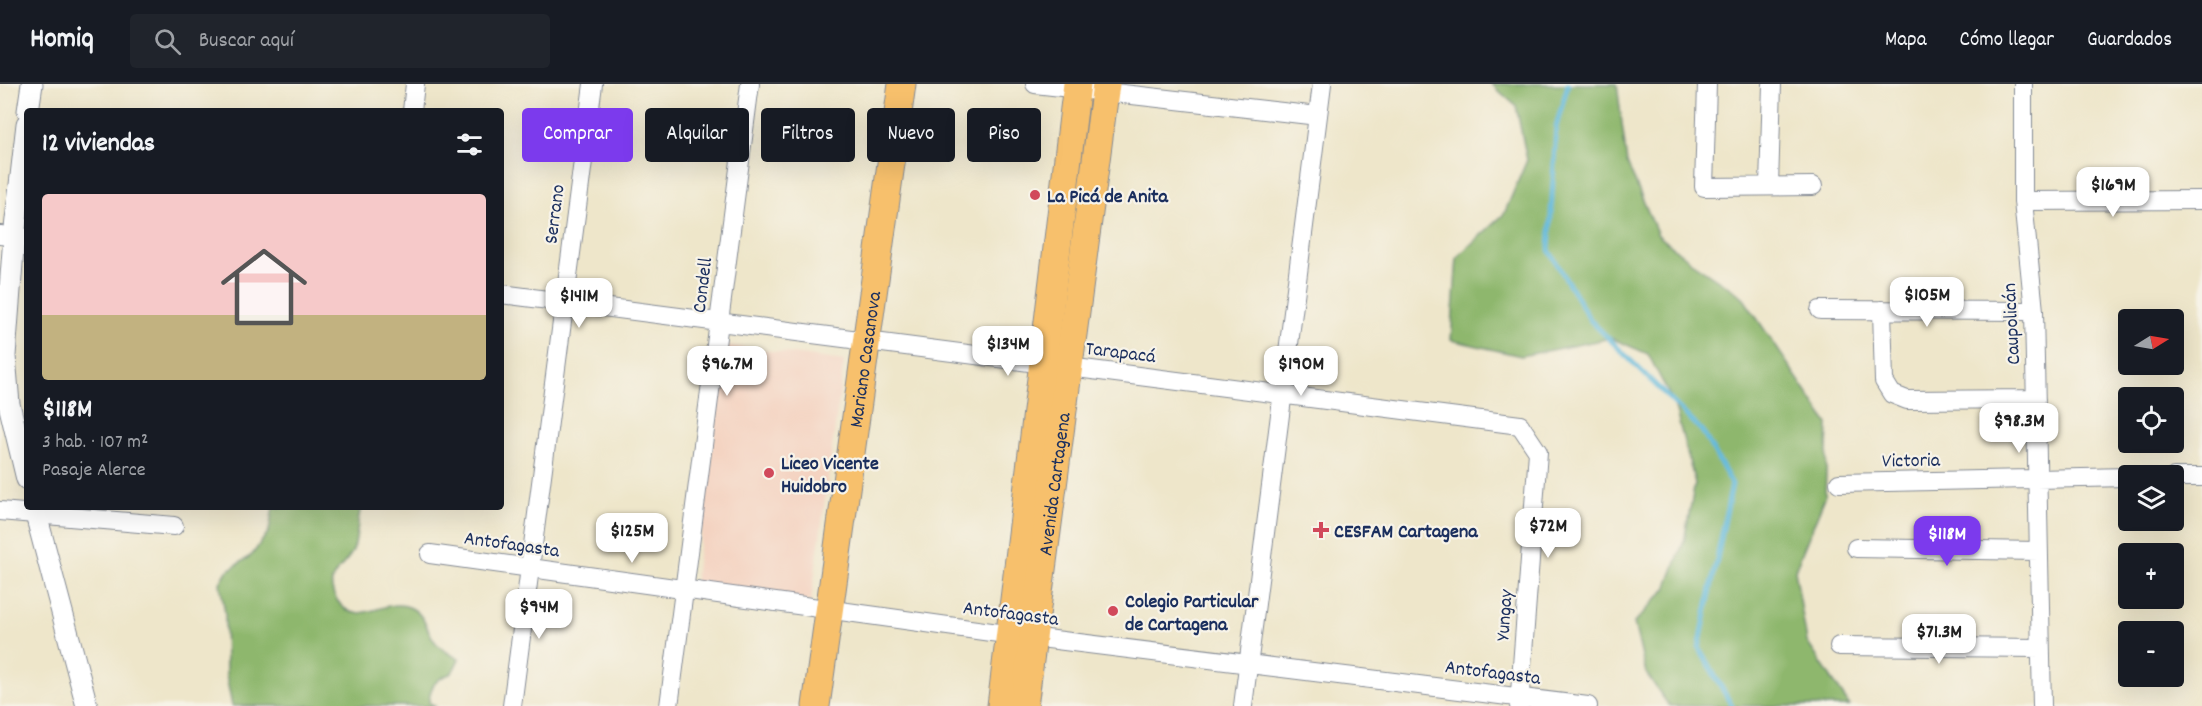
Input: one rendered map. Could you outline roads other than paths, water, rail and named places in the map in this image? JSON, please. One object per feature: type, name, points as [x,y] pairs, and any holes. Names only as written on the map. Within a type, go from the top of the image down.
[{"type":"main road","name":"Mariano Casanova","points":[[816,706],[902,84]]},
{"type":"main road","name":"Avenida Cartagena","points":[[1024,706],[1021,636],[1041,363],[1076,86]]},
{"type":"main road","name":"Avenida Cartagena","points":[[1001,706],[1021,636],[1068,367],[1105,88]]},
{"type":"street","points":[[28,108],[32,84]]},
{"type":"street","points":[[412,108],[415,84]]},
{"type":"street","name":"Serrano","points":[[512,706],[593,84]]},
{"type":"street","name":"Condell","points":[[669,706],[750,84]]},
{"type":"street","points":[[1035,84],[1105,88],[1318,116]]},
{"type":"street","points":[[1243,706],[1323,84]]},
{"type":"street","points":[[1707,84],[1704,187],[1813,186]]},
{"type":"street","points":[[1769,186],[1772,84]]},
{"type":"street","name":"Caupolicán","points":[[2023,84],[2023,201],[2034,311],[2039,648],[2042,706]]},
{"type":"street","points":[[24,150],[5,337],[5,374],[9,404],[24,466]]},
{"type":"street","points":[[2023,201],[2202,200]]},
{"type":"street","name":"Tarapacá","points":[[504,294],[1520,425]]},
{"type":"street","points":[[1820,310],[2034,311]]},
{"type":"street","points":[[1882,310],[1884,381],[1892,394],[1907,400],[2036,399]]},
{"type":"street","name":"Yungay","points":[[1519,701],[1538,452],[1520,425]]},
{"type":"street","name":"Victoria","points":[[1839,483],[2118,477]]},
{"type":"street","points":[[2184,477],[2202,477]]},
{"type":"street","points":[[0,511],[35,511],[174,526]]},
{"type":"street","points":[[35,511],[87,706]]},
{"type":"street","points":[[1856,548],[2038,550]]},
{"type":"street","name":"Antofagasta","points":[[430,554],[1021,636],[1519,701],[1588,706]]},
{"type":"street","points":[[1839,646],[2039,648]]},
{"type":"waterway","points":[[1568,84],[1556,127],[1549,250],[1590,320],[1702,431],[1732,484],[1699,648],[1732,706]]},
{"type":"place","name":"La Picá de Anita","points":[[1035,195]]},
{"type":"place","name":"Liceo Vicente Huidobro","points":[[769,473]]},
{"type":"place","name":"CESFAM Cartagena","points":[[1321,530]]},
{"type":"place","name":"Colegio Particular de Cartagena","points":[[1113,611]]}]
